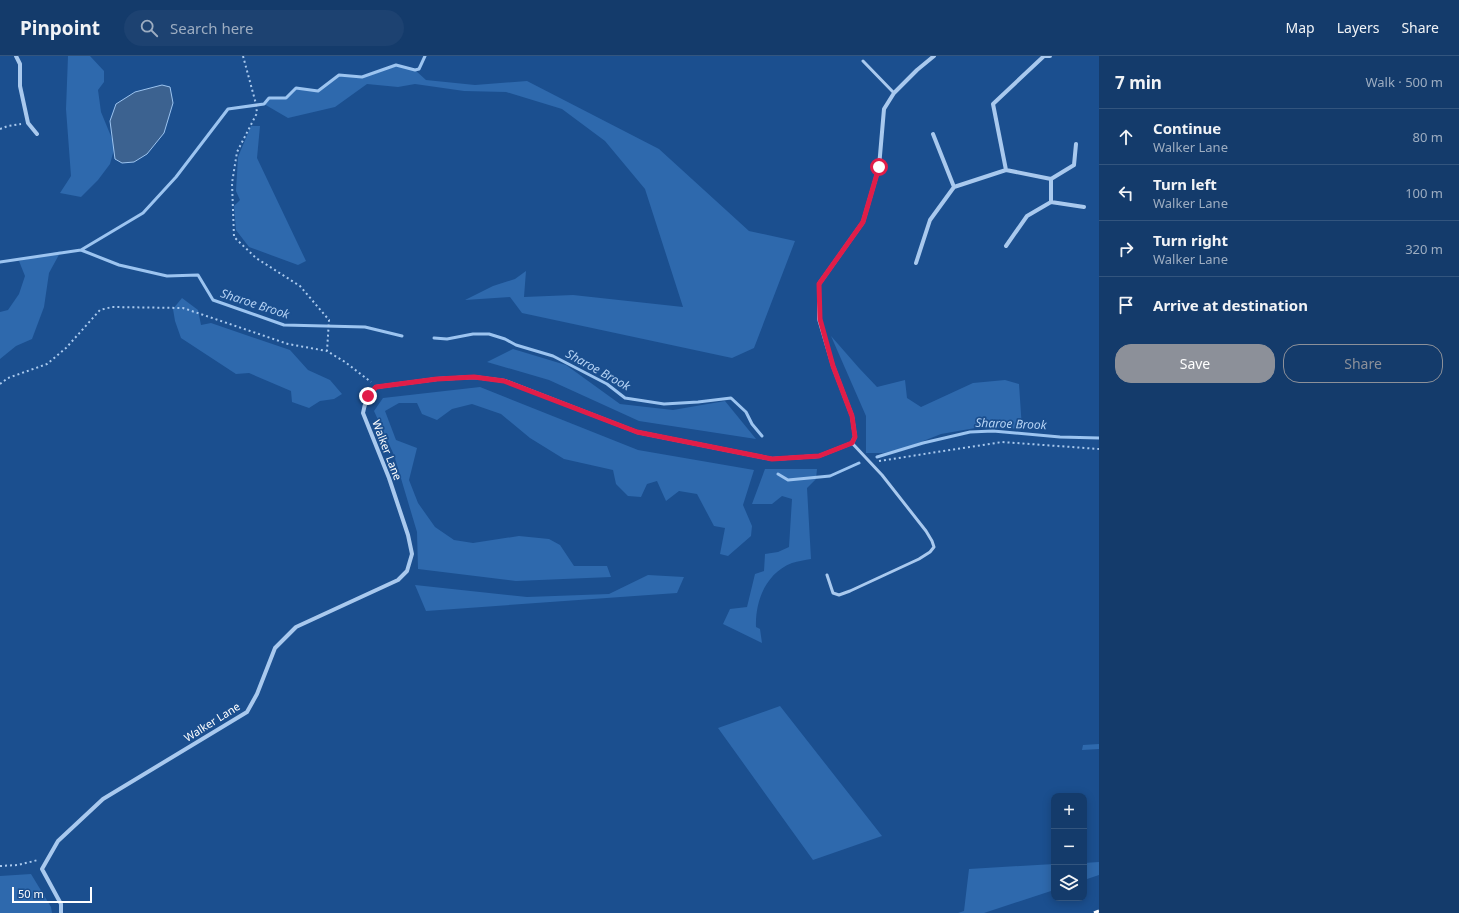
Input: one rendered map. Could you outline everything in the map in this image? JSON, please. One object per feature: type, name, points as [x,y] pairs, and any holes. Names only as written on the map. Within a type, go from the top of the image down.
[{"type":"street","points":[[16,56],[20,64],[20,86],[28,123],[37,134]]},
{"type":"street","points":[[376,387],[437,379],[474,377],[504,381],[637,432],[772,459],[819,456],[852,443],[855,437],[852,416],[833,366],[820,319],[819,284],[863,222],[879,167],[884,109],[894,93],[917,70],[934,56]]},
{"type":"street","points":[[1006,170],[993,104],[1044,56],[1050,56]]},
{"type":"street","points":[[933,134],[954,187]]},
{"type":"street","points":[[916,263],[930,220],[954,187],[1006,170],[1051,179],[1074,165],[1076,144]]},
{"type":"street","points":[[1051,179],[1051,202]]},
{"type":"street","points":[[1006,246],[1027,216],[1051,202],[1084,207]]},
{"type":"street","name":"Walker Lane","points":[[61,913],[61,904],[42,869],[58,840],[103,799],[247,712],[257,694],[275,648],[296,627],[398,580],[407,571],[412,554],[408,534],[389,478],[363,413],[364,404],[368,396],[376,387]]},
{"type":"lane","points":[[863,61],[894,93]]},
{"type":"lane","points":[[827,575],[833,593],[839,594],[919,559],[930,552],[934,547],[932,541],[882,475],[852,443]]},
{"type":"path","points":[[243,56],[257,113],[237,152],[232,183],[234,237],[256,258],[300,286],[329,320],[326,351]]},
{"type":"path","points":[[0,129],[8,126],[28,123]]},
{"type":"path","points":[[0,384],[8,378],[47,364],[66,348],[100,310],[112,307],[183,308],[288,344],[326,351],[368,379],[376,387]]},
{"type":"path","points":[[870,463],[1002,442],[1099,449]]},
{"type":"path","points":[[0,866],[18,866],[48,858]]},
{"type":"shaded area","points":[[68,56],[90,56],[104,71],[104,82],[98,90],[101,112],[115,146],[110,164],[98,180],[81,197],[60,193],[71,176],[66,109]]},
{"type":"shaded area","points":[[396,65],[415,70],[426,80],[475,85],[527,81],[659,149],[749,231],[795,241],[754,348],[732,358],[522,313],[510,297],[465,300],[493,286],[515,279],[526,271],[524,297],[573,295],[683,307],[645,189],[605,141],[562,109],[506,92],[464,91],[415,84],[398,87],[367,84],[335,107],[288,118],[264,104],[269,98],[286,98],[296,88],[318,91],[339,75],[362,77]]},
{"type":"shaded area","points":[[162,85],[170,87],[173,103],[164,133],[147,154],[134,162],[122,163],[115,159],[110,121],[116,104],[135,92]]},
{"type":"shaded area","points":[[251,126],[260,126],[257,158],[306,261],[298,265],[249,247],[236,230],[234,206],[240,200],[236,191],[238,157]]},
{"type":"shaded area","points":[[61,251],[49,273],[44,307],[32,339],[16,346],[0,359],[0,312],[8,310],[19,294],[25,276],[19,261]]},
{"type":"shaded area","points":[[182,298],[198,310],[201,325],[211,323],[290,350],[308,370],[330,380],[342,394],[334,399],[320,401],[309,408],[292,402],[291,391],[249,373],[236,374],[181,338],[175,321],[173,309]]},
{"type":"shaded area","points":[[831,336],[877,387],[905,380],[907,398],[921,407],[973,383],[1005,380],[1019,384],[1022,429],[981,427],[941,434],[903,449],[883,453],[866,453],[866,416]]},
{"type":"shaded area","points":[[513,349],[566,365],[620,404],[673,410],[725,401],[756,439],[639,421],[549,380],[487,362]]},
{"type":"shaded area","points":[[480,387],[638,450],[754,470],[743,505],[752,526],[751,536],[728,556],[720,554],[725,528],[714,526],[697,494],[679,491],[666,501],[657,481],[647,484],[641,497],[628,496],[616,484],[613,470],[564,459],[530,438],[501,414],[472,404],[452,409],[437,420],[422,414],[417,403],[399,403],[385,411],[396,440],[417,448],[409,480],[418,503],[435,527],[454,540],[473,543],[519,536],[549,539],[560,545],[574,566],[607,566],[611,577],[516,581],[418,569],[417,532],[394,455],[374,411],[383,398]]},
{"type":"shaded area","points":[[765,469],[817,469],[816,479],[807,488],[811,559],[794,562],[783,568],[775,574],[764,589],[760,598],[756,617],[756,627],[760,629],[762,643],[723,624],[730,609],[747,607],[755,574],[764,571],[765,554],[778,552],[789,547],[792,499],[782,496],[772,504],[752,504]]},
{"type":"shaded area","points":[[648,575],[684,577],[677,593],[426,611],[415,585],[527,597],[609,594]]},
{"type":"shaded area","points":[[780,706],[882,836],[813,860],[718,728]]},
{"type":"shaded area","points":[[1099,744],[1099,749],[1082,750],[1083,745]]},
{"type":"shaded area","points":[[1099,862],[1099,875],[1087,879],[1087,863]]},
{"type":"shaded area","points":[[1051,864],[1051,891],[984,913],[958,913],[964,911],[969,869]]},
{"type":"shaded area","points":[[31,874],[51,907],[52,913],[0,913],[0,876]]},
{"type":"waterway","points":[[81,250],[143,213],[176,177],[228,109],[264,104],[269,98],[286,98],[296,88],[318,91],[339,75],[362,77],[396,65],[415,70],[419,69],[425,56]]},
{"type":"waterway","name":"Sharoe Brook","points":[[0,262],[81,250],[119,265],[167,276],[198,275],[213,300],[284,325],[365,327],[402,336]]},
{"type":"waterway","name":"Sharoe Brook","points":[[434,338],[447,339],[473,334],[489,334],[505,339],[516,345],[553,356],[607,384],[625,398],[664,404],[731,398],[746,412],[752,424],[762,436]]},
{"type":"waterway","name":"Sharoe Brook","points":[[877,457],[923,443],[970,432],[993,431],[1060,437],[1099,438]]},
{"type":"waterway","name":"Sharoe Brook","points":[[778,474],[788,480],[830,476],[859,463]]},
{"type":"railway","points":[[1094,913],[1099,911]]},
{"type":"route","points":[[368,396],[376,387],[437,379],[474,377],[504,381],[637,432],[772,459],[819,456],[852,443],[855,437],[852,416],[833,366],[820,319],[819,284],[863,222],[879,167]]}]
